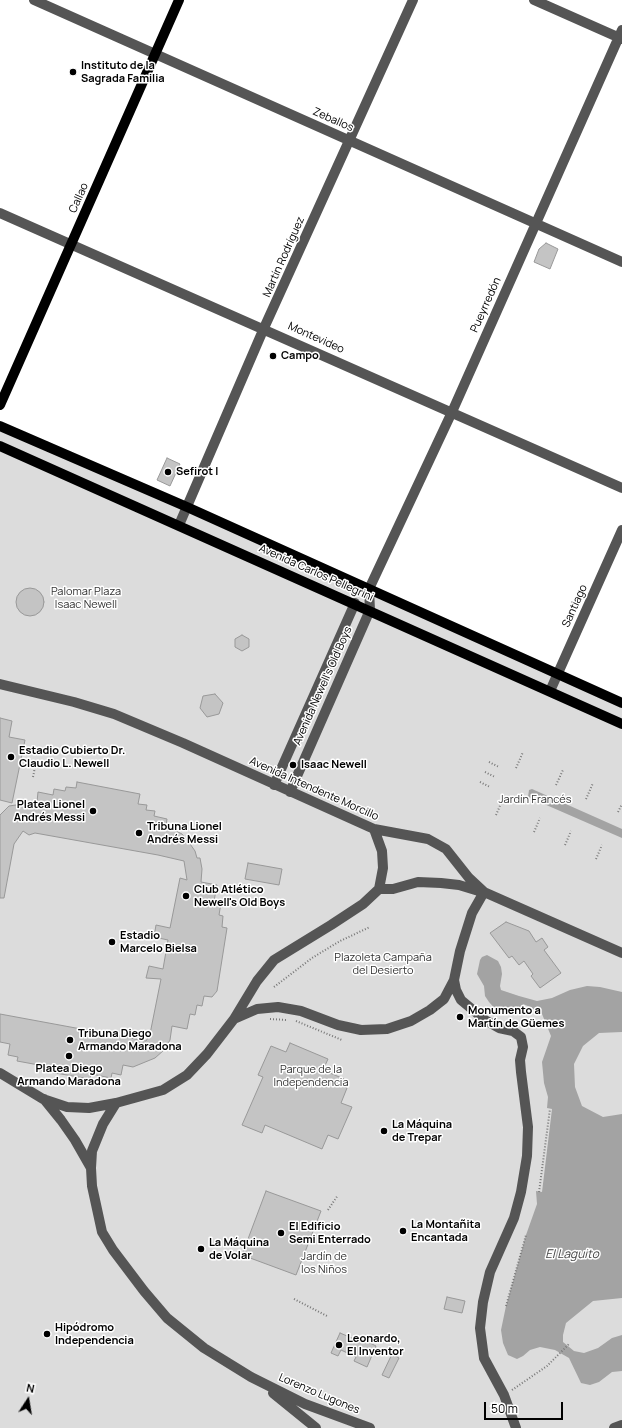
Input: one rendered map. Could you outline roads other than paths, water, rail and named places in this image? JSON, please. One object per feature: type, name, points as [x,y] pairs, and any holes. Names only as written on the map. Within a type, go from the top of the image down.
[{"type":"main road","name":"Callao","points":[[0,405],[180,0]]},
{"type":"main road","name":"Avenida Carlos Pellegrini","points":[[0,426],[187,507],[622,703]]},
{"type":"main road","name":"Avenida Carlos Pellegrini","points":[[0,446],[355,603],[622,724]]},
{"type":"street","name":"Zeballos","points":[[34,0],[622,262]]},
{"type":"street","name":"Martín Rodríguez","points":[[179,526],[264,328],[413,0]]},
{"type":"street","points":[[534,0],[621,36]]},
{"type":"street","name":"Pueyrredón","points":[[369,589],[452,412],[621,36]]},
{"type":"street","name":"Montevideo","points":[[0,213],[264,328],[622,488]]},
{"type":"street","name":"Santiago","points":[[550,691],[622,530]]},
{"type":"street","name":"Avenida Newell's Old Boys","points":[[290,792],[370,610],[369,589]]},
{"type":"street","name":"Avenida Newell's Old Boys","points":[[274,785],[355,603]]},
{"type":"street","name":"Avenida Intendente Morcillo","points":[[0,684],[74,702],[114,714],[183,743],[374,829],[428,840],[446,850],[469,878],[484,892],[622,953]]},
{"type":"street","points":[[0,690],[31,691]]},
{"type":"street","points":[[0,1073],[43,1099],[67,1107],[89,1108],[116,1103],[163,1090],[187,1075],[207,1054],[234,1019],[257,981],[274,960],[350,913],[363,904],[379,889],[383,868],[382,851],[374,829]]},
{"type":"street","points":[[234,1019],[257,1009],[278,1007],[301,1011],[338,1025],[360,1030],[387,1029],[411,1022],[444,999],[454,980],[460,951],[472,914],[484,892],[441,882],[418,882],[393,889],[379,889]]},
{"type":"street","points":[[454,980],[456,990],[461,1000],[485,1020],[499,1028],[513,1031],[521,1037],[523,1047],[520,1066],[528,1127],[527,1156],[521,1192],[514,1218],[490,1272],[483,1302],[480,1328],[484,1358],[504,1395],[516,1428]]},
{"type":"street","points":[[43,1099],[61,1120],[75,1140],[91,1168]]},
{"type":"street","points":[[116,1103],[103,1124],[92,1151],[92,1186],[102,1232],[144,1291],[167,1318],[204,1348],[259,1381],[316,1428]]},
{"type":"street","name":"Lorenzo Lugones","points":[[259,1381],[305,1404],[370,1428]]},
{"type":"street","points":[[614,1428],[622,1425]]},
{"type":"water","points":[[532,789],[622,829],[622,838],[528,797],[529,790]]},
{"type":"water","name":"El Laguito","points":[[487,955],[498,961],[501,967],[501,990],[537,1001],[552,998],[570,990],[587,986],[600,987],[622,992],[622,1032],[599,1033],[583,1046],[574,1064],[575,1087],[582,1106],[603,1117],[622,1114],[622,1298],[593,1301],[566,1323],[563,1335],[563,1342],[574,1351],[584,1353],[598,1348],[612,1338],[622,1335],[622,1371],[612,1372],[599,1382],[590,1385],[581,1383],[569,1358],[555,1350],[540,1347],[530,1350],[517,1359],[508,1355],[503,1343],[501,1330],[506,1306],[526,1235],[537,1204],[536,1191],[542,1192],[552,1109],[547,1108],[548,1097],[544,1083],[542,1062],[551,1036],[542,1014],[530,1007],[523,1004],[519,1010],[505,1013],[497,1011],[489,1002],[485,996],[484,986],[477,974],[480,960],[482,957]]},
{"type":"place","name":"Instituto de la Sagrada Familia","points":[[73,72]]},
{"type":"place","name":"Campo","points":[[273,356]]},
{"type":"place","name":"Sefirot I","points":[[168,472]]},
{"type":"place","name":"Estadio Cubierto Dr. Claudio L. Newell","points":[[11,757]]},
{"type":"place","name":"Isaac Newell","points":[[293,765]]},
{"type":"place","name":"Platea Lionel Andrés Messi","points":[[93,811]]},
{"type":"place","name":"Tribuna Lionel Andrés Messi","points":[[139,833]]},
{"type":"place","name":"Club Atlético Newell's Old Boys","points":[[186,896]]},
{"type":"place","name":"Estadio Marcelo Bielsa","points":[[112,942]]},
{"type":"place","name":"Monumento a Martín de Güemes","points":[[460,1017]]},
{"type":"place","name":"Tribuna Diego Armando Maradona","points":[[70,1040]]},
{"type":"place","name":"Platea Diego Armando Maradona","points":[[69,1056]]},
{"type":"place","name":"La Máquina de Trepar","points":[[384,1131]]},
{"type":"place","name":"La Montañita Encantada","points":[[403,1231]]},
{"type":"place","name":"El Edificio Semi Enterrado","points":[[281,1233]]},
{"type":"place","name":"La Máquina de Volar","points":[[201,1249]]},
{"type":"place","name":"Hipódromo Independencia","points":[[47,1334]]},
{"type":"place","name":"Leonardo, El Inventor","points":[[339,1345]]},
{"type":"park label","name":"Palomar Plaza Isaac Newell","points":[[86,598]]},
{"type":"park label","name":"Jardín Francés","points":[[535,800]]},
{"type":"park label","name":"Plazoleta Campaña del Desierto","points":[[383,964]]},
{"type":"park label","name":"Parque de la Independencia","points":[[311,1076]]},
{"type":"park label","name":"Jardín de los Niños","points":[[324,1263]]}]
